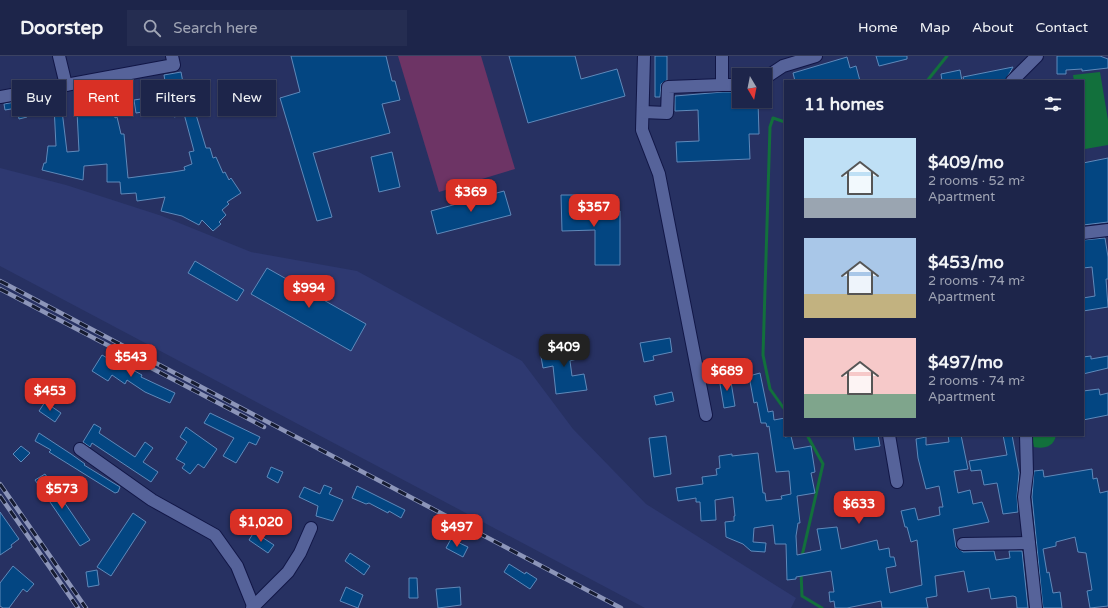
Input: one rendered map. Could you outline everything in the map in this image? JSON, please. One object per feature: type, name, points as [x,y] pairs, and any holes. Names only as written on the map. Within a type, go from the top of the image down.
[{"type":"street","points":[[59,56],[65,80]]},
{"type":"street","points":[[66,85],[174,64],[172,56]]},
{"type":"street","points":[[644,56],[642,130],[659,174],[706,415]]},
{"type":"street","points":[[722,56],[722,85]]},
{"type":"street","points":[[772,73],[783,66],[816,56]]},
{"type":"street","points":[[1013,80],[1037,56]]},
{"type":"street","points":[[643,112],[667,113],[668,87],[732,85]]},
{"type":"street","points":[[0,97],[12,95]]},
{"type":"street","points":[[1084,233],[1108,230]]},
{"type":"street","points":[[889,436],[897,482]]},
{"type":"street","points":[[1026,436],[1027,473],[1024,497],[1036,608]]},
{"type":"street","points":[[80,449],[152,500],[215,535],[237,566],[253,607],[288,572],[300,553],[311,528]]},
{"type":"street","points":[[963,544],[1029,542]]},
{"type":"shaded area","points":[[398,56],[481,56],[515,169],[439,192]]},
{"type":"shaded area","points":[[1100,72],[1108,120],[1108,145],[1085,149],[1084,80],[1074,80],[1073,75]]},
{"type":"shaded area","points":[[0,168],[66,185],[162,216],[251,252],[357,271],[522,361],[573,429],[646,504],[796,598],[791,608],[645,608],[0,266]]},
{"type":"shaded area","points":[[1031,436],[1056,436],[1051,445],[1041,448],[1034,447]]},
{"type":"building","points":[[291,56],[386,56],[392,81],[395,81],[400,100],[382,104],[390,133],[313,153],[332,217],[317,221],[280,98],[300,92]]},
{"type":"building","points":[[509,56],[575,56],[581,79],[617,69],[625,96],[528,123]]},
{"type":"building","points":[[655,56],[667,56],[667,80],[661,84],[660,97],[655,97]]},
{"type":"building","points":[[876,56],[907,56],[907,59],[879,66]]},
{"type":"building","points":[[1057,56],[1100,56],[1108,59],[1108,68],[1082,71],[1082,69],[1066,70],[1066,74],[1057,74]]},
{"type":"building","points":[[847,57],[850,68],[856,66],[860,80],[795,80],[793,73]]},
{"type":"building","points":[[1013,67],[1006,80],[964,80],[963,77]]},
{"type":"building","points":[[960,70],[962,80],[942,80],[941,74]]},
{"type":"building","points":[[181,72],[182,80],[165,80],[164,75]]},
{"type":"building","points":[[732,92],[732,108],[758,108],[759,134],[749,134],[750,159],[677,162],[676,142],[699,141],[698,110],[675,111],[675,96]]},
{"type":"building","points":[[141,99],[141,112],[136,113],[134,100]]},
{"type":"building","points":[[12,103],[12,109],[5,110],[4,104]]},
{"type":"building","points":[[18,116],[27,116],[27,117],[19,119]]},
{"type":"building","points":[[54,116],[63,116],[67,152],[79,151],[77,116],[115,116],[115,118],[117,117],[121,134],[124,134],[128,178],[185,170],[184,167],[192,164],[189,152],[194,151],[185,116],[196,116],[206,148],[210,148],[213,158],[216,157],[223,173],[225,172],[229,180],[231,178],[241,193],[227,202],[229,204],[222,210],[226,215],[219,222],[221,224],[213,231],[202,220],[199,225],[182,216],[161,211],[165,197],[137,201],[136,193],[121,194],[120,182],[107,182],[107,164],[84,166],[83,180],[42,170],[44,163],[46,163],[48,146],[56,146]]},
{"type":"building","points":[[392,152],[400,187],[379,192],[371,157]]},
{"type":"building","points":[[1108,158],[1108,222],[1084,225],[1084,163]]},
{"type":"building","points":[[504,191],[511,215],[437,234],[431,211]]},
{"type":"building","points":[[561,195],[582,195],[582,211],[620,211],[620,265],[595,265],[595,230],[562,231]]},
{"type":"building","points":[[1105,238],[1108,257],[1108,279],[1106,279],[1108,307],[1084,311],[1084,298],[1095,296],[1092,267],[1084,268],[1084,240]]},
{"type":"building","points":[[195,261],[244,290],[237,301],[188,273]]},
{"type":"building","points":[[267,268],[366,324],[351,351],[251,294]]},
{"type":"building","points":[[670,338],[672,352],[653,356],[654,360],[644,362],[640,343]]},
{"type":"building","points":[[577,342],[580,358],[570,361],[572,376],[584,374],[587,390],[556,394],[553,366],[543,368],[540,351]]},
{"type":"building","points":[[102,355],[123,367],[124,365],[142,375],[141,377],[175,393],[170,403],[145,392],[127,380],[125,384],[112,375],[108,381],[92,371]]},
{"type":"building","points":[[1091,356],[1091,359],[1108,356],[1108,368],[1084,374],[1084,357]]},
{"type":"building","points":[[760,373],[768,412],[773,411],[774,420],[784,418],[784,436],[791,436],[794,449],[811,446],[815,472],[811,473],[815,493],[797,496],[800,523],[798,523],[796,536],[797,555],[821,550],[817,529],[837,527],[841,549],[877,540],[879,550],[889,548],[890,557],[894,557],[896,566],[886,568],[890,593],[922,585],[917,540],[911,542],[901,511],[915,508],[918,520],[940,515],[939,507],[943,507],[939,486],[926,489],[918,458],[916,439],[926,437],[926,445],[949,442],[948,436],[961,436],[968,469],[954,471],[958,493],[970,490],[973,504],[982,502],[989,522],[953,529],[956,547],[963,552],[994,551],[996,560],[1010,558],[1009,551],[1022,551],[1028,608],[1017,608],[1016,597],[1013,596],[991,599],[989,588],[968,592],[964,571],[935,576],[937,596],[926,598],[928,608],[882,608],[881,601],[847,608],[835,608],[834,601],[830,602],[829,592],[834,592],[831,571],[787,580],[786,544],[775,544],[773,525],[754,528],[753,542],[766,543],[765,552],[751,551],[743,544],[726,537],[725,522],[734,521],[735,516],[733,497],[715,500],[716,520],[701,521],[700,502],[696,502],[696,498],[678,501],[676,488],[703,484],[702,477],[717,475],[716,469],[720,468],[719,456],[758,453],[763,493],[765,493],[766,501],[782,499],[781,496],[791,494],[789,471],[776,472],[769,426],[767,427],[766,423],[761,423],[757,402],[754,403],[749,376]]},
{"type":"building","points":[[730,376],[735,406],[724,408],[719,378]]},
{"type":"building","points":[[1099,389],[1100,395],[1108,393],[1108,415],[1084,420],[1084,391]]},
{"type":"building","points":[[672,392],[674,401],[656,405],[654,396]]},
{"type":"building","points":[[45,402],[61,413],[55,422],[39,411]]},
{"type":"building","points":[[210,413],[260,437],[256,445],[249,442],[236,463],[223,456],[234,438],[204,423]]},
{"type":"building","points":[[94,424],[101,428],[99,433],[135,457],[145,442],[153,448],[143,462],[158,472],[151,482],[92,443],[90,447],[83,442]]},
{"type":"building","points":[[186,427],[217,449],[204,468],[198,464],[190,474],[182,468],[185,464],[176,459],[187,442],[180,437]]},
{"type":"building","points":[[39,433],[71,454],[85,464],[84,465],[120,487],[118,492],[115,493],[49,452],[51,450],[35,441]]},
{"type":"building","points":[[666,436],[671,474],[654,477],[649,438]]},
{"type":"building","points":[[853,436],[878,436],[880,446],[855,450]]},
{"type":"building","points":[[1003,436],[1012,436],[1019,473],[1017,496],[1018,512],[1003,514],[997,483],[984,485],[981,470],[971,471],[969,461],[1007,455]]},
{"type":"building","points":[[21,446],[30,453],[21,462],[13,454]]},
{"type":"building","points":[[271,467],[283,472],[278,483],[267,477]]},
{"type":"building","points":[[1092,469],[1093,479],[1097,478],[1100,493],[1108,491],[1108,606],[1090,608],[1087,591],[1092,590],[1086,553],[1078,552],[1075,537],[1056,542],[1056,546],[1043,549],[1047,573],[1049,572],[1053,593],[1060,592],[1062,608],[1043,608],[1032,497],[1034,471],[1043,470],[1044,477]]},
{"type":"building","points":[[45,474],[90,540],[80,546],[35,480]]},
{"type":"building","points":[[324,485],[332,488],[329,494],[343,500],[333,521],[316,516],[318,506],[299,497],[304,487],[320,494]]},
{"type":"building","points":[[357,486],[405,510],[401,518],[389,511],[388,513],[369,503],[366,504],[352,498]]},
{"type":"building","points":[[0,512],[19,539],[11,545],[12,547],[0,555]]},
{"type":"building","points":[[133,513],[146,522],[111,576],[97,567]]},
{"type":"building","points":[[254,532],[274,545],[268,553],[249,540]]},
{"type":"building","points":[[451,539],[468,547],[463,557],[446,548]]},
{"type":"building","points":[[350,553],[370,566],[364,575],[345,561]]},
{"type":"building","points":[[509,564],[525,574],[526,572],[537,579],[530,589],[504,572]]},
{"type":"building","points":[[13,566],[34,584],[27,592],[23,589],[9,608],[3,608],[0,606],[0,583]]},
{"type":"building","points":[[97,570],[99,585],[88,587],[86,572]]},
{"type":"building","points":[[409,578],[417,578],[418,598],[409,598]]},
{"type":"building","points":[[346,587],[363,595],[358,608],[340,601]]},
{"type":"building","points":[[460,587],[461,605],[438,608],[436,589]]},
{"type":"waterway","points":[[928,80],[947,56]]},
{"type":"waterway","points":[[784,122],[773,118],[770,127],[763,355],[770,389],[784,409]]},
{"type":"waterway","points":[[802,556],[823,464],[808,436]]},
{"type":"waterway","points":[[801,572],[802,596],[822,608]]},
{"type":"railway","points":[[0,281],[621,608]]},
{"type":"railway","points":[[0,289],[264,427]]},
{"type":"railway","points":[[0,484],[86,608]]},
{"type":"railway","points":[[0,496],[78,608]]}]
